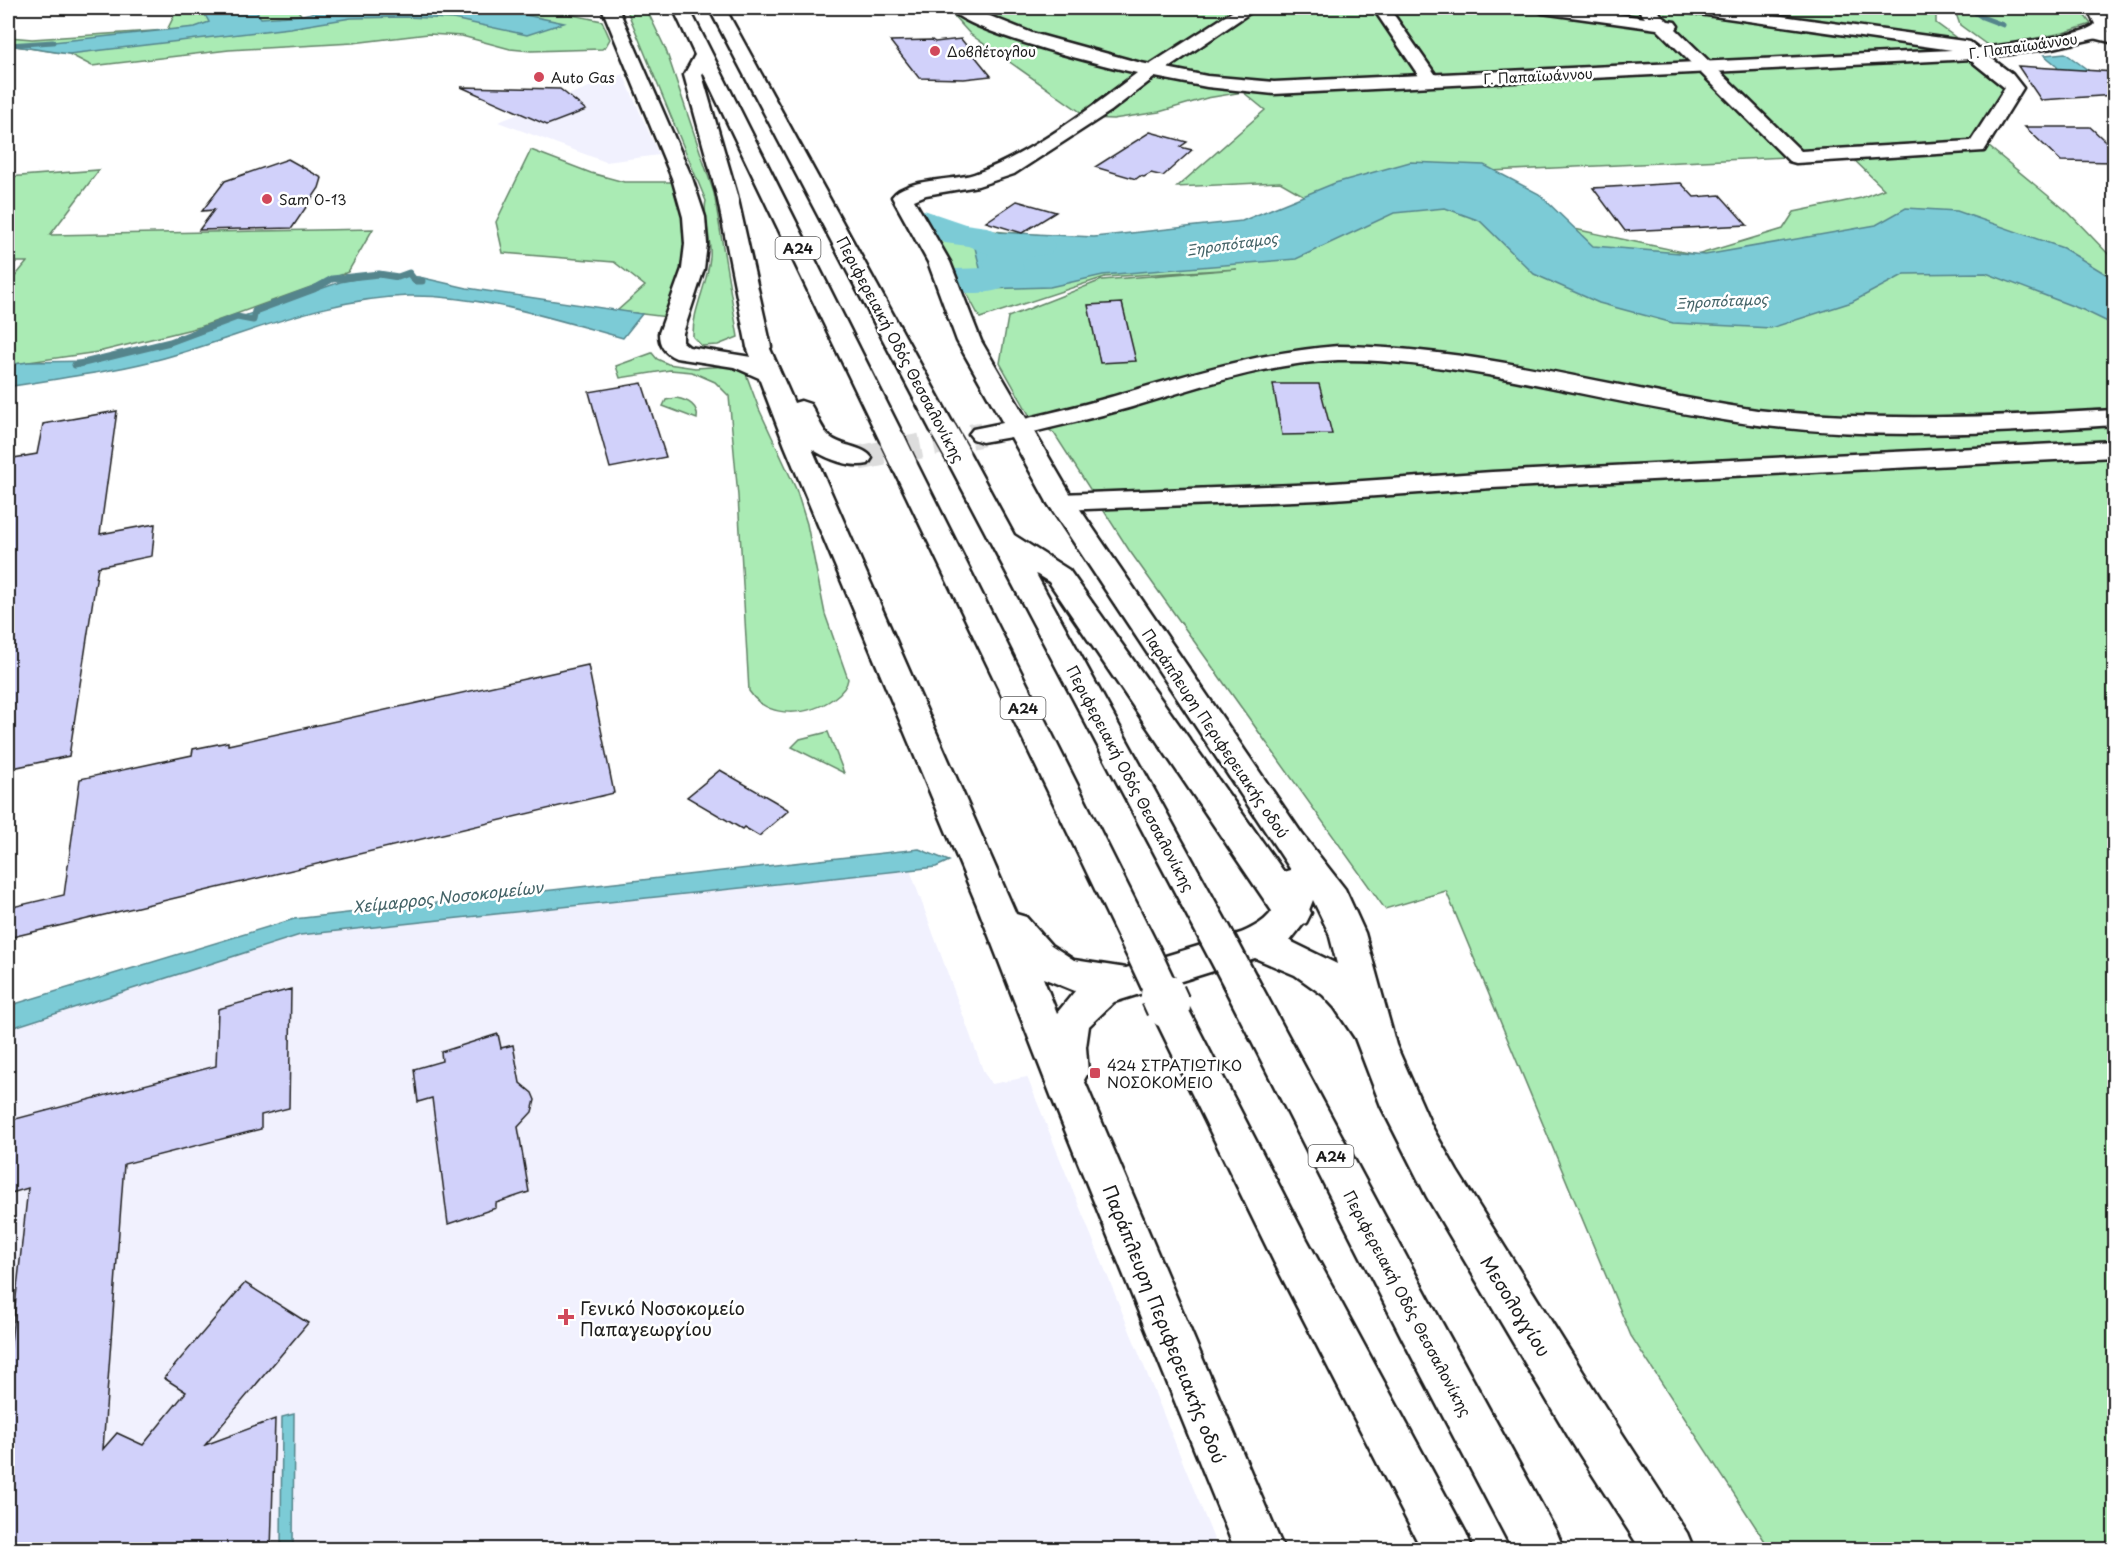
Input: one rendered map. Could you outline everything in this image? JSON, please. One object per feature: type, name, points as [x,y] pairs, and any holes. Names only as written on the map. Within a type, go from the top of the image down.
[{"type":"main road","points":[[610,8],[682,178],[694,217],[696,244],[693,269],[671,333],[671,343],[676,350],[684,353],[740,361],[768,373]]},
{"type":"main road","name":"Α24","points":[[681,8],[898,453],[1135,968],[1168,1006],[1289,1248],[1449,1550]]},
{"type":"main road","name":"Περιφερειακή Οδός Θεσσαλονίκης","points":[[717,8],[1214,932],[1420,1327],[1540,1550]]},
{"type":"main road","name":"Γ. Παπαϊωάννου","points":[[958,8],[1022,36],[1152,71],[1202,82],[1260,88],[1707,69],[1973,54],[2053,44],[2096,33],[2104,24],[2094,8]]},
{"type":"main road","points":[[1152,71],[1249,8]]},
{"type":"main road","points":[[1381,8],[1431,81]]},
{"type":"main road","points":[[1542,8],[1687,28]]},
{"type":"main road","points":[[1645,8],[1796,157],[1977,147],[2014,88],[2006,78],[1964,46],[1692,8]]},
{"type":"main road","points":[[2096,33],[2115,38]]},
{"type":"main road","points":[[1793,45],[1888,59]]},
{"type":"main road","points":[[704,54],[693,75],[732,214],[742,275],[759,347],[768,373],[995,905],[1043,962],[1076,976],[1135,968],[1256,944],[1284,926],[1293,913],[1297,890],[1290,843]]},
{"type":"main road","name":"Παράπλευρη Περιφερειακής οδού","points":[[1152,71],[1046,146],[1007,170],[979,181],[922,189],[902,197],[939,262],[969,341],[1061,502],[1290,843],[1332,899],[1347,933],[1379,1053]]},
{"type":"main road","points":[[708,357],[759,347],[771,348],[781,361],[810,430],[817,441],[828,450],[859,458],[838,473],[832,489],[862,569],[869,611]]},
{"type":"main road","points":[[982,434],[1089,411],[1220,371],[1258,362],[1296,356],[1375,352],[1447,360],[1710,410],[1817,423],[1926,426],[2115,418]]},
{"type":"main road","points":[[1061,502],[1307,493],[1492,480],[2115,449]]},
{"type":"main road","points":[[1002,539],[1059,576],[1293,913]]},
{"type":"main road","name":"Παράπλευρη Περιφερειακής οδού","points":[[995,905],[1072,1098],[1260,1550]]},
{"type":"main road","points":[[1256,944],[1291,954],[1316,968],[1338,987],[1357,1007],[1371,1031],[1379,1053]]},
{"type":"main road","points":[[1072,1098],[1066,1040],[1071,1021],[1078,1010],[1094,996],[1135,968]]},
{"type":"main road","name":"Μεσολογγίου","points":[[1379,1053],[1420,1145],[1442,1184],[1588,1424],[1670,1550]]},
{"type":"shaded area","points":[[623,74],[659,155],[606,162],[498,122]]},
{"type":"shaded area","name":"Γενικό Νοσοκομείο Παπαγεωργίου","points":[[924,856],[910,870],[984,1073],[992,1084],[1027,1077],[1218,1549],[8,1550],[8,1007],[300,919]]},
{"type":"green space","points":[[178,8],[296,8],[302,16],[334,8],[538,8],[602,21],[610,39],[602,49],[531,51],[510,49],[462,36],[428,34],[353,43],[229,50],[92,66],[69,54],[15,46],[8,37],[32,39],[167,30]]},
{"type":"green space","points":[[626,8],[646,8],[666,50],[714,193],[738,337],[718,345],[702,346],[693,337],[695,317],[710,257],[705,213],[706,201]]},
{"type":"green space","points":[[976,8],[1936,8],[1936,23],[1955,37],[1959,50],[2014,88],[1988,146],[2069,213],[2114,260],[2114,1549],[1770,1549],[1631,1336],[1446,891],[1385,909],[1129,550],[1054,433],[1031,418],[1000,363],[1008,317],[1102,280],[1237,269],[1105,277],[980,318],[928,221],[979,230],[1181,246],[1327,209],[1280,182],[1177,187],[1265,110],[1243,92],[1207,98],[1159,112],[1113,119],[1089,118],[970,34],[951,13]],"holes":[[[1848,154],[1884,189],[1861,198],[1794,212],[1783,229],[1697,255],[1565,227],[1471,172]]]},
{"type":"green space","points":[[1954,8],[2079,8],[2091,24],[2063,33],[1990,47],[1960,25]]},
{"type":"green space","points":[[531,150],[591,173],[624,182],[677,182],[687,223],[688,257],[667,317],[617,311],[645,286],[614,262],[503,253],[496,222]]},
{"type":"green space","points":[[99,170],[50,235],[373,229],[348,272],[319,284],[200,327],[98,352],[8,365],[8,285],[27,262],[8,262],[8,177]]},
{"type":"green space","points":[[652,353],[657,359],[668,364],[695,368],[730,366],[746,374],[759,409],[796,489],[807,524],[825,614],[848,679],[841,692],[824,704],[801,711],[778,711],[767,707],[749,691],[738,496],[729,396],[715,382],[692,372],[670,370],[620,378],[616,366]]},
{"type":"green space","points":[[676,398],[692,404],[697,419],[663,406],[666,400]]},
{"type":"green space","points":[[828,732],[844,773],[792,747],[800,739]]},
{"type":"water","points":[[204,8],[254,8],[261,18],[303,15],[334,8],[492,8],[564,23],[527,35],[453,19],[351,18],[290,28],[69,54],[15,46],[195,27],[209,22],[203,11]]},
{"type":"water","points":[[2065,53],[2092,73],[2060,74],[2056,65],[2044,55]]},
{"type":"water","points":[[1410,162],[1484,165],[1539,194],[1593,246],[1705,255],[1876,225],[1906,208],[1957,211],[2063,248],[2114,279],[2114,325],[2083,310],[1986,273],[1905,274],[1852,302],[1771,328],[1673,323],[1599,303],[1534,274],[1480,221],[1445,208],[1394,213],[1296,259],[1103,275],[1050,287],[985,289],[971,231],[1094,237],[1242,221],[1335,183]]},
{"type":"water","points":[[382,274],[419,277],[467,288],[642,314],[623,338],[544,316],[464,299],[409,296],[377,298],[315,310],[145,363],[8,387],[8,365],[28,362],[95,361],[168,343],[340,282]]},
{"type":"water","points":[[919,849],[949,861],[936,867],[300,935],[8,1029],[8,1006],[294,919]]},
{"type":"water","points":[[294,1414],[293,1549],[281,1549],[282,1417]]},
{"type":"building","name":"Δοβλέτογλου","points":[[961,39],[991,76],[964,79],[919,78],[890,41],[932,40],[935,42]]},
{"type":"building","points":[[2018,66],[2115,72],[2115,95],[2041,100]]},
{"type":"building","points":[[461,87],[560,89],[586,110],[547,125]]},
{"type":"building","points":[[2025,127],[2090,127],[2115,150],[2115,162],[2061,161]]},
{"type":"building","points":[[1150,132],[1187,142],[1180,147],[1192,150],[1163,176],[1151,173],[1136,179],[1095,167]]},
{"type":"building","name":"Sam 0-13","points":[[288,159],[322,178],[319,188],[292,228],[199,230],[214,210],[202,211],[225,181]]},
{"type":"building","points":[[1681,183],[1694,197],[1720,195],[1747,225],[1625,231],[1593,188]]},
{"type":"building","points":[[1017,201],[1056,212],[1022,233],[986,222]]},
{"type":"building","points":[[1122,303],[1136,361],[1100,363],[1088,305]]},
{"type":"building","points":[[642,383],[666,457],[610,468],[589,392]]},
{"type":"building","points":[[1273,384],[1319,384],[1332,434],[1282,435]]},
{"type":"building","points":[[117,411],[100,534],[155,524],[152,556],[98,567],[69,756],[8,769],[8,459],[37,454],[43,424]]},
{"type":"building","points":[[588,665],[614,793],[8,938],[8,908],[64,895],[80,779],[192,755],[193,749],[228,742],[228,745]]},
{"type":"building","points":[[720,770],[789,810],[759,836],[744,827],[742,829],[687,797]]},
{"type":"building","points":[[291,989],[289,1108],[261,1115],[261,1129],[124,1164],[103,1449],[117,1433],[143,1445],[186,1392],[164,1378],[245,1283],[308,1323],[205,1445],[275,1419],[271,1550],[8,1550],[8,1370],[28,1188],[8,1194],[8,1121],[216,1066],[218,1009]]},
{"type":"building","points":[[498,1034],[501,1048],[513,1045],[520,1083],[532,1093],[535,1100],[532,1112],[518,1127],[529,1192],[496,1203],[496,1208],[448,1224],[432,1098],[418,1102],[414,1069],[442,1061],[441,1052]]},
{"type":"waterway","points":[[1969,8],[1982,17],[2003,25]]},
{"type":"waterway","points":[[8,45],[53,42]]},
{"type":"waterway","points":[[924,221],[958,235],[974,235],[991,243],[1013,246]]},
{"type":"waterway","name":"Ξηροπόταμος","points":[[956,281],[995,279],[1006,272],[1002,262],[1010,254],[1013,246]]},
{"type":"waterway","name":"Ξηροπόταμος","points":[[1013,246],[1037,246]]},
{"type":"waterway","points":[[75,365],[170,342],[237,317],[253,320],[255,311],[314,289],[332,279],[379,274],[398,277],[409,273],[415,281],[422,281]]},
{"type":"tunnel","points":[[859,458],[982,434]]},
{"type":"place","name":"Δοβλέτογλου","points":[[935,51]]},
{"type":"place","name":"Auto Gas","points":[[539,77]]},
{"type":"place","name":"Sam 0-13","points":[[267,199]]},
{"type":"place","name":"424 ΣΤΡΑΤΙΩΤΙΚΟ ΝΟΣΟΚΟΜΕΙΟ","points":[[1095,1073]]},
{"type":"place","name":"Γενικό Νοσοκομείο Παπαγεωργίου","points":[[566,1317]]},
{"type":"water label","name":"Χείμαρρος Νοσοκομείων","points":[[448,896]]}]
